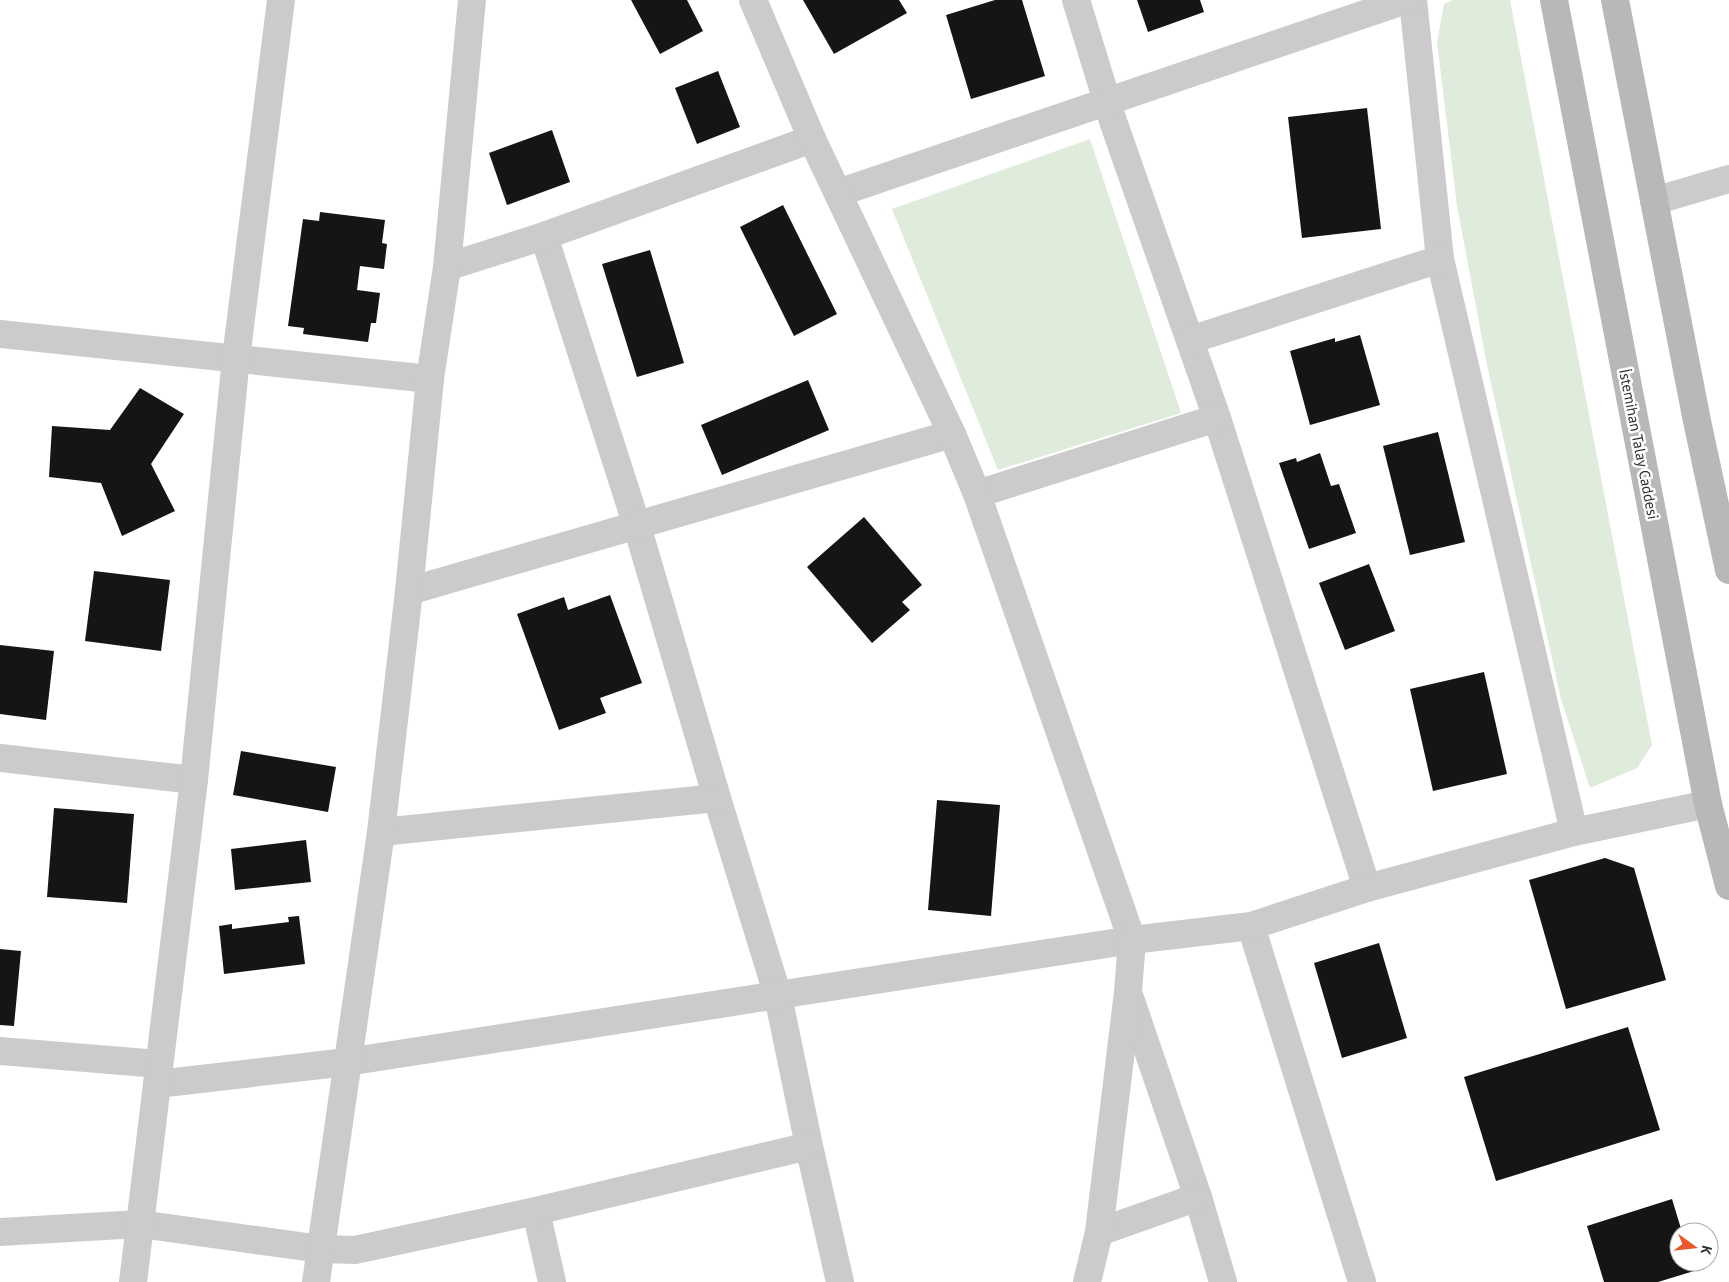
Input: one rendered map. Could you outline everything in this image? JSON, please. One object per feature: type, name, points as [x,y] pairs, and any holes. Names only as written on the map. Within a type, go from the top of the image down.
[{"type":"street","points":[[133,1282],[194,780],[236,358],[281,0]]},
{"type":"street","points":[[316,1282],[381,832],[409,591],[430,379],[447,267],[472,0]]},
{"type":"street","points":[[752,0],[812,139],[952,434],[977,494],[1132,940],[1128,992],[1099,1232],[1087,1282]]},
{"type":"street","points":[[1076,0],[1107,102],[1217,418],[1367,888]]},
{"type":"street","points":[[838,192],[1406,0]]},
{"type":"street","points":[[1413,0],[1440,259],[1574,832]]},
{"type":"street","name":"İstemihan Talay Caddesi","points":[[1554,0],[1708,804],[1729,886]]},
{"type":"street","points":[[1615,0],[1697,421],[1729,570]]},
{"type":"street","points":[[447,267],[544,236],[812,139]]},
{"type":"street","points":[[1654,201],[1729,179]]},
{"type":"street","points":[[544,236],[637,526],[717,798],[778,996],[840,1282]]},
{"type":"street","points":[[1190,340],[1440,259]]},
{"type":"street","points":[[0,334],[430,379]]},
{"type":"street","points":[[977,494],[1217,418]]},
{"type":"street","points":[[409,591],[952,434]]},
{"type":"street","points":[[0,758],[194,780]]},
{"type":"street","points":[[381,832],[717,798]]},
{"type":"street","points":[[0,1051],[158,1074],[347,1062],[1132,940],[1251,926],[1367,888],[1574,832],[1708,804]]},
{"type":"street","points":[[1251,926],[1362,1282]]},
{"type":"street","points":[[1128,992],[1198,1197],[1223,1282]]},
{"type":"street","points":[[0,1232],[140,1224],[321,1249],[355,1250],[536,1211],[809,1146]]},
{"type":"street","points":[[1099,1232],[1198,1197]]},
{"type":"street","points":[[536,1211],[552,1282]]},
{"type":"green space","points":[[1453,0],[1510,0],[1652,745],[1637,768],[1590,788],[1561,699],[1487,365],[1457,206],[1437,42],[1444,4]]},
{"type":"green space","points":[[1090,139],[1181,413],[998,470],[892,209]]},
{"type":"building","points":[[631,0],[687,0],[703,31],[660,54]]},
{"type":"building","points":[[803,0],[899,0],[907,13],[834,54]]},
{"type":"building","points":[[995,0],[1022,0],[1045,76],[971,99],[946,15]]},
{"type":"building","points":[[1137,0],[1200,0],[1204,12],[1148,32]]},
{"type":"building","points":[[718,71],[740,127],[697,144],[675,88]]},
{"type":"building","points":[[1367,108],[1381,229],[1302,238],[1288,117]]},
{"type":"building","points":[[552,130],[570,182],[507,205],[489,153]]},
{"type":"building","points":[[783,205],[837,314],[794,336],[740,227]]},
{"type":"building","points":[[320,212],[385,220],[382,243],[387,244],[384,269],[360,266],[357,290],[380,293],[376,323],[371,323],[368,342],[303,334],[304,328],[288,326],[303,219],[319,221]]},
{"type":"building","points":[[650,250],[684,363],[637,377],[602,264]]},
{"type":"building","points":[[1360,335],[1380,405],[1310,425],[1290,351],[1335,338],[1335,342]]},
{"type":"building","points":[[808,380],[829,430],[722,475],[701,425]]},
{"type":"building","points":[[140,388],[184,414],[151,464],[175,511],[122,536],[101,483],[49,477],[52,426],[110,430]]},
{"type":"building","points":[[1438,432],[1465,542],[1410,555],[1383,446]]},
{"type":"building","points":[[1320,453],[1331,486],[1339,484],[1356,533],[1309,549],[1279,463],[1296,458],[1297,462]]},
{"type":"building","points":[[864,517],[922,585],[902,602],[910,610],[872,643],[807,567]]},
{"type":"building","points":[[1369,564],[1395,631],[1345,650],[1319,583]]},
{"type":"building","points":[[94,571],[170,580],[161,651],[85,641]]},
{"type":"building","points":[[610,595],[642,683],[600,698],[606,713],[559,730],[517,614],[564,597],[568,610]]},
{"type":"building","points":[[0,645],[54,651],[46,720],[0,714]]},
{"type":"building","points":[[1484,672],[1507,774],[1433,791],[1410,689]]},
{"type":"building","points":[[241,751],[336,767],[328,812],[233,795]]},
{"type":"building","points":[[937,800],[1000,805],[991,916],[928,910]]},
{"type":"building","points":[[54,808],[134,814],[127,903],[47,897]]},
{"type":"building","points":[[306,840],[311,882],[235,890],[231,849]]},
{"type":"building","points":[[1605,858],[1634,868],[1666,980],[1566,1009],[1529,880]]},
{"type":"building","points":[[299,916],[305,964],[224,974],[219,926],[232,924],[232,929],[289,922],[288,917]]},
{"type":"building","points":[[1379,943],[1407,1038],[1342,1058],[1314,963]]},
{"type":"building","points":[[0,949],[21,951],[14,1026],[0,1025]]},
{"type":"building","points":[[1628,1027],[1660,1130],[1496,1181],[1464,1077]]},
{"type":"building","points":[[1672,1199],[1679,1222],[1669,1222],[1669,1272],[1691,1272],[1658,1282],[1604,1282],[1587,1226]]}]
